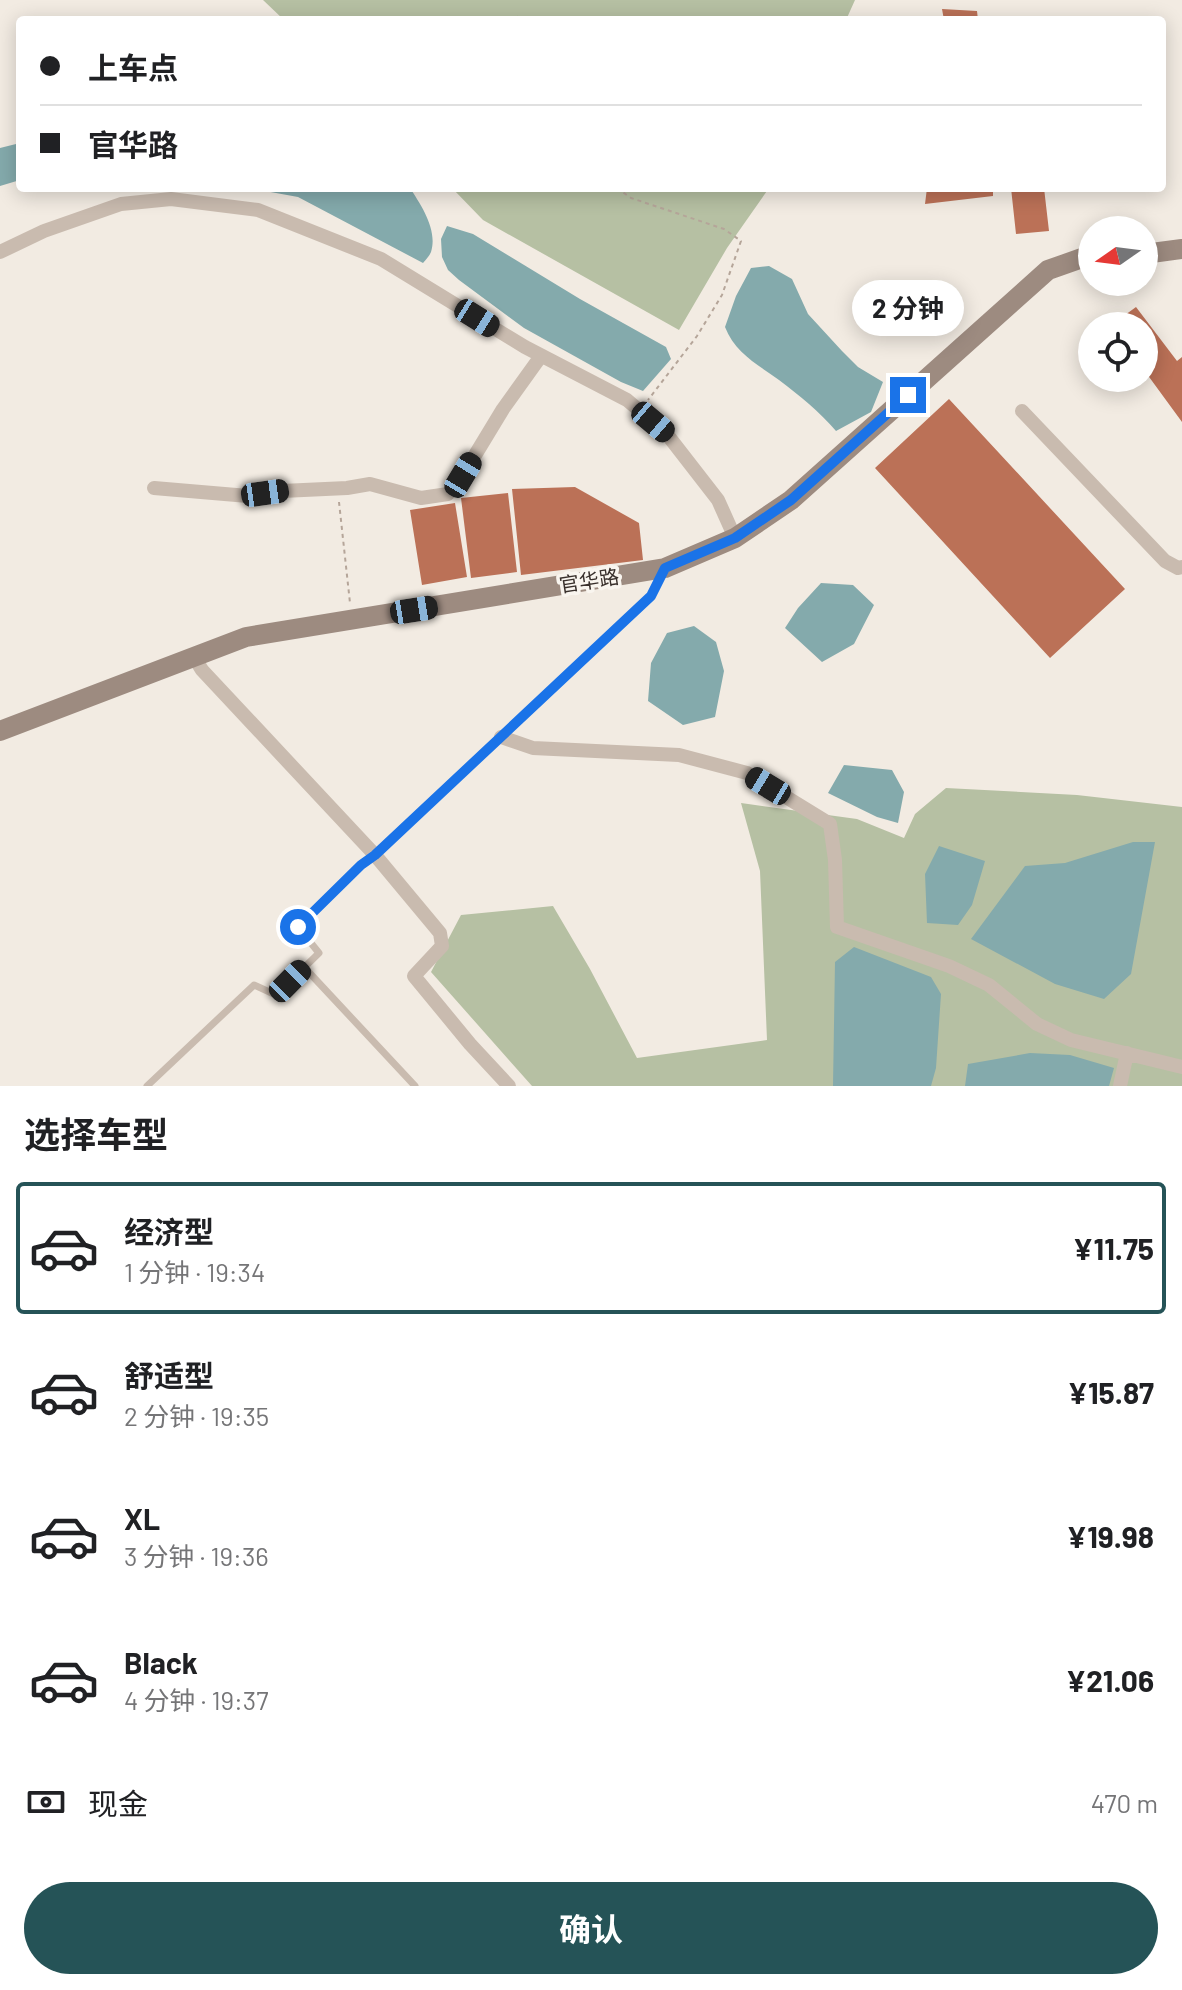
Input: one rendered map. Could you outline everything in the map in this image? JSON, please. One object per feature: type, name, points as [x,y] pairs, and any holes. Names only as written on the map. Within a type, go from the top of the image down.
[{"type":"main road","points":[[1162,252],[1182,240]]},
{"type":"main road","name":"官华路","points":[[0,731],[246,637],[665,568],[735,538],[791,500],[1048,270],[1078,259]]},
{"type":"street","points":[[0,252],[44,231],[121,204],[171,199],[258,210],[381,259],[541,356],[627,400],[666,433],[718,500],[735,538]]},
{"type":"street","points":[[154,488],[248,496],[370,484],[421,498],[448,494],[541,356]]},
{"type":"street","points":[[1022,411],[1165,561],[1182,567]]},
{"type":"street","points":[[194,657],[202,670],[375,855],[440,933],[442,946],[414,976],[509,1086]]},
{"type":"street","points":[[501,737],[533,748],[679,755],[747,773],[830,824],[835,860],[837,927],[949,966],[989,985],[1037,1024],[1071,1040],[1182,1067]]},
{"type":"street","points":[[1120,1086],[1127,1053]]},
{"type":"lane","points":[[147,1086],[254,985],[276,995],[319,953],[298,927],[651,596],[665,568]]},
{"type":"lane","points":[[304,967],[415,1086]]},
{"type":"path","points":[[623,192],[631,198],[724,229],[741,241],[722,295],[697,336],[640,411]]},
{"type":"path","points":[[338,489],[352,620]]},
{"type":"green space","points":[[263,0],[855,0],[848,16],[280,16]]},
{"type":"green space","points":[[456,192],[766,192],[727,248],[679,330],[483,220]]},
{"type":"green space","points":[[946,788],[1077,795],[1182,807],[1182,1086],[532,1086],[431,972],[461,915],[553,906],[637,1058],[767,1040],[760,871],[741,803],[857,819],[904,838],[915,814]]},
{"type":"water","points":[[16,144],[16,181],[0,186],[0,148]]},
{"type":"water","points":[[270,192],[412,192],[430,227],[431,252],[423,263],[298,197]]},
{"type":"water","points":[[447,226],[473,234],[666,347],[671,359],[643,391],[524,328],[448,270],[442,257],[441,239]]},
{"type":"water","points":[[769,266],[792,279],[808,314],[842,351],[858,367],[883,382],[871,412],[836,431],[809,404],[748,357],[729,336],[725,327],[736,296],[751,268]]},
{"type":"water","points":[[821,583],[853,585],[874,605],[854,644],[822,662],[785,628]]},
{"type":"water","points":[[694,626],[716,642],[724,671],[715,717],[683,725],[648,701],[651,663],[667,633]]},
{"type":"water","points":[[844,765],[892,770],[904,792],[898,823],[877,817],[828,793]]},
{"type":"water","points":[[1133,842],[1155,842],[1131,974],[1104,999],[1055,984],[971,939],[1025,866],[1065,863]]},
{"type":"water","points":[[939,846],[985,861],[972,905],[958,925],[927,923],[925,874]]},
{"type":"water","points":[[854,947],[931,977],[941,994],[936,1068],[931,1086],[833,1086],[835,962]]},
{"type":"water","points":[[1030,1053],[1070,1055],[1114,1068],[1109,1086],[965,1086],[968,1064]]},
{"type":"building","points":[[942,9],[977,11],[978,16],[943,16]]},
{"type":"building","points":[[926,192],[993,192],[993,196],[925,204]]},
{"type":"building","points":[[1011,192],[1044,192],[1049,231],[1016,234]]},
{"type":"building","points":[[1158,336],[1177,361],[1182,357],[1182,422],[1158,389]]},
{"type":"building","points":[[949,399],[1125,589],[1050,658],[875,468]]},
{"type":"building","points":[[575,487],[639,523],[643,560],[521,575],[512,489]]},
{"type":"building","points":[[508,493],[517,572],[471,578],[461,498]]},
{"type":"building","points":[[455,503],[467,577],[422,585],[410,510]]},
{"type":"route","points":[[298,927],[651,596],[665,568],[735,538],[791,500],[908,395]]}]
